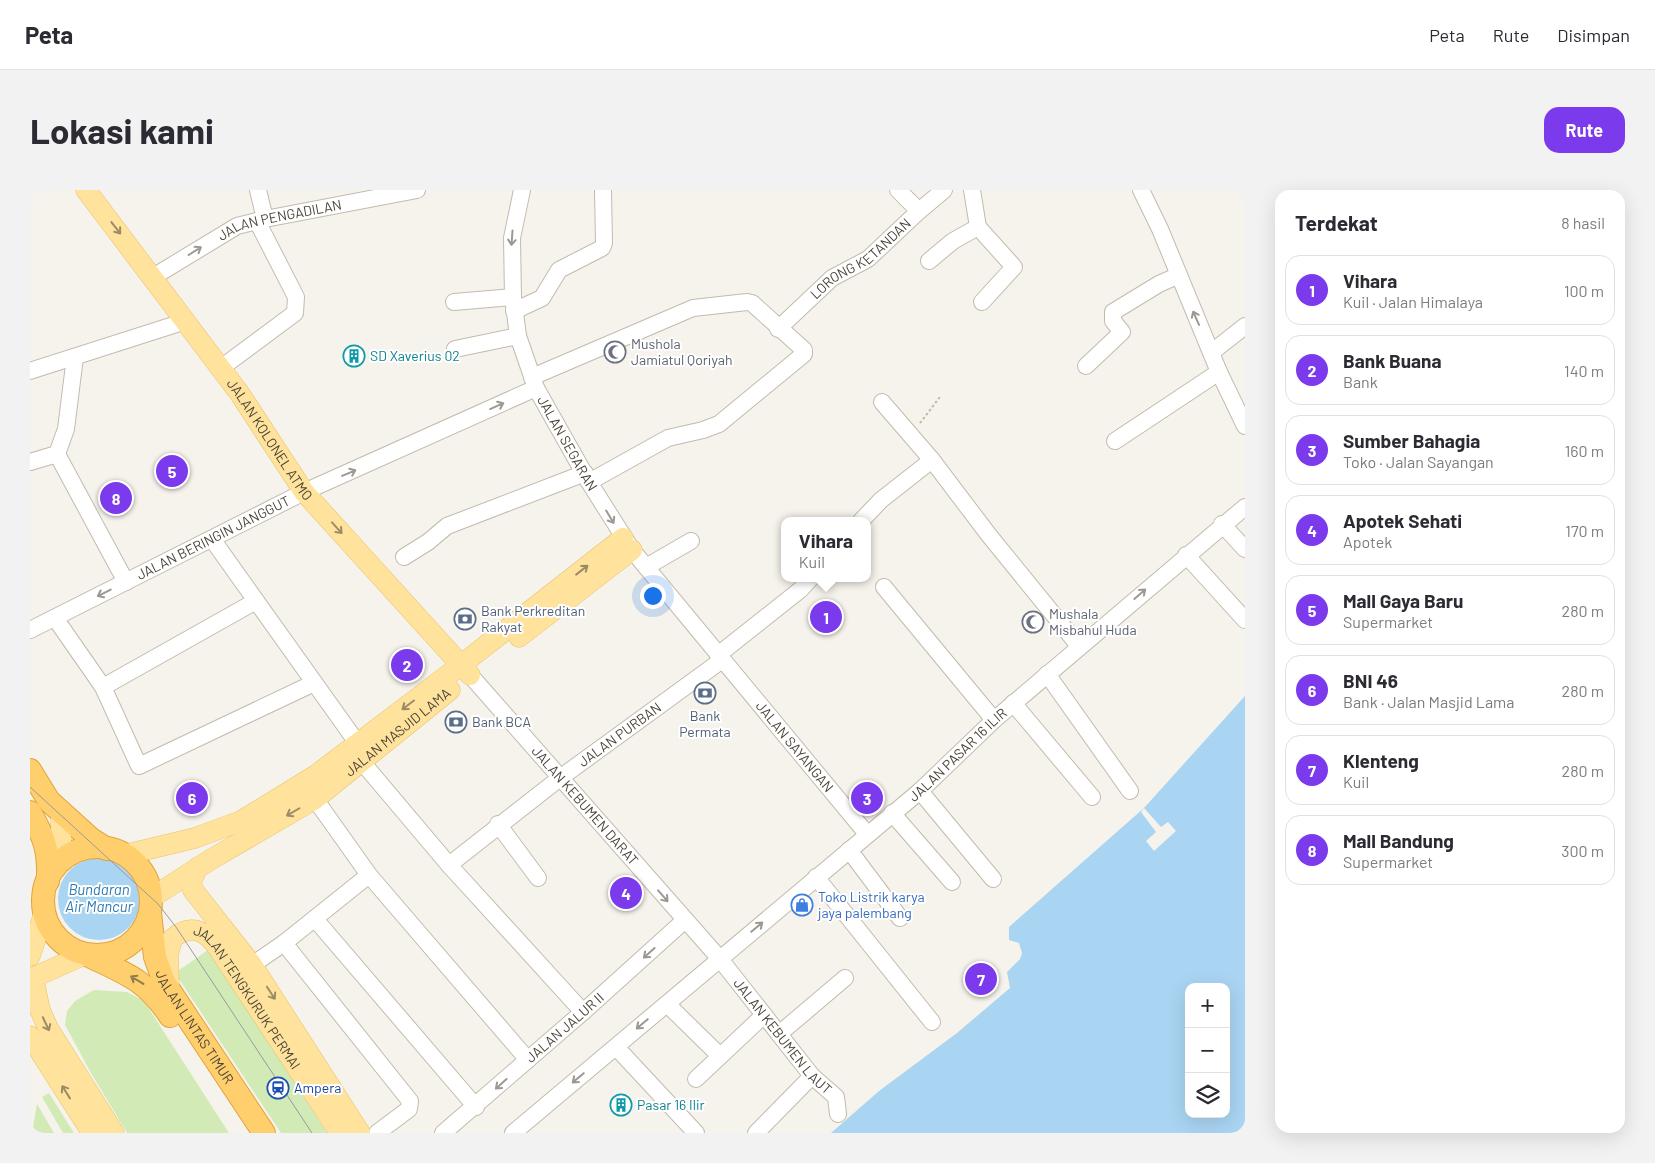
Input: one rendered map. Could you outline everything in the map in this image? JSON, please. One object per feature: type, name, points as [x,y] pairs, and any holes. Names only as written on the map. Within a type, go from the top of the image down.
[{"type":"highway","points":[[30,770],[50,801],[90,839],[132,859],[143,873],[151,905],[138,937],[127,946],[107,954],[86,954],[62,943],[48,922],[44,906],[49,856],[45,839],[30,812]]},
{"type":"highway","points":[[48,880],[60,863],[72,854],[93,848],[116,852]]},
{"type":"highway","name":"JALAN LINTAS TIMUR","points":[[151,905],[157,966],[244,1120]]},
{"type":"highway","name":"JALAN LINTAS TIMUR","points":[[86,954],[141,982],[158,998],[244,1120],[264,1133]]},
{"type":"main road","name":"JALAN KOLONEL ATMO","points":[[86,190],[221,368],[304,492],[465,670]]},
{"type":"main road","name":"JALAN MASJID LAMA","points":[[151,905],[197,868],[315,799],[360,753],[628,544]]},
{"type":"main road","points":[[116,852],[195,838],[241,821],[316,775],[360,753]]},
{"type":"main road","points":[[48,880],[61,845],[61,812]]},
{"type":"main road","points":[[216,830],[226,850]]},
{"type":"main road","name":"JALAN TENGKURUK PERMAI","points":[[197,868],[191,886],[212,928],[218,948],[340,1133]]},
{"type":"main road","points":[[30,956],[42,920],[44,906]]},
{"type":"main road","name":"JALAN TENGKURUK PERMAI","points":[[170,992],[168,962],[172,939],[182,931],[212,928],[252,965],[360,1133]]},
{"type":"main road","points":[[86,954],[32,978],[40,1010],[48,1028],[114,1133]]},
{"type":"main road","points":[[30,1036],[92,1133]]},
{"type":"street","points":[[221,368],[295,313],[296,297],[261,220],[258,190]]},
{"type":"street","name":"JALAN PENGADILAN","points":[[153,277],[226,232],[261,220],[339,197],[417,190]]},
{"type":"street","name":"JALAN SEGARAN","points":[[520,190],[512,238],[514,304],[518,336],[534,383],[587,478],[628,544],[720,657]]},
{"type":"street","points":[[454,302],[514,304],[542,298],[559,270],[602,248],[604,243],[603,190]]},
{"type":"street","points":[[898,190],[918,211]]},
{"type":"street","name":"LORONG KETANDAN","points":[[778,329],[838,274],[868,259],[918,211],[944,190]]},
{"type":"street","points":[[972,190],[978,227],[1014,267],[982,302]]},
{"type":"street","points":[[1141,190],[1160,229],[1178,276],[1212,352],[1218,372],[1245,426]]},
{"type":"street","points":[[930,260],[953,241],[978,227]]},
{"type":"street","points":[[1086,366],[1122,332],[1113,321],[1113,312],[1159,284],[1178,276]]},
{"type":"street","name":"JALAN BERINGIN JANGGUT","points":[[30,630],[304,492],[693,308],[750,301],[778,329]]},
{"type":"street","points":[[32,367],[75,357],[186,321]]},
{"type":"street","points":[[1212,352],[1245,326]]},
{"type":"street","points":[[404,557],[428,542],[446,526],[587,478],[668,438],[704,430],[719,424],[804,354],[804,350],[778,329]]},
{"type":"street","points":[[455,349],[518,336]]},
{"type":"street","points":[[75,357],[66,429],[57,454],[126,582]]},
{"type":"street","points":[[1115,441],[1218,372]]},
{"type":"street","points":[[882,402],[932,460],[988,534],[1079,646]]},
{"type":"street","points":[[30,462],[57,454]]},
{"type":"street","points":[[865,517],[881,500],[932,460]]},
{"type":"street","name":"JALAN PASAR 16 ILIR","points":[[513,1133],[920,790],[1013,703],[1222,524],[1245,507]]},
{"type":"street","points":[[1222,524],[1245,549]]},
{"type":"street","points":[[212,539],[314,683],[360,753],[448,865],[584,1012]]},
{"type":"street","points":[[646,567],[691,541]]},
{"type":"street","points":[[1190,552],[1245,620]]},
{"type":"street","name":"JALAN PURBAN","points":[[448,865],[498,824],[720,657],[807,582]]},
{"type":"street","points":[[884,587],[994,720]]},
{"type":"street","points":[[103,687],[256,601]]},
{"type":"street","points":[[55,618],[103,687],[139,766],[314,683]]},
{"type":"street","name":"JALAN SAYANGAN","points":[[720,657],[867,834]]},
{"type":"street","name":"JALAN KEBUMEN DARAT","points":[[465,670],[720,959]]},
{"type":"street","points":[[1047,674],[1130,791]]},
{"type":"street","points":[[1013,703],[1092,798]]},
{"type":"street","points":[[920,790],[993,879]]},
{"type":"street","points":[[315,799],[369,875],[528,1060]]},
{"type":"street","points":[[892,813],[952,882]]},
{"type":"street","points":[[498,824],[538,878]]},
{"type":"street","points":[[849,850],[900,918]]},
{"type":"street","points":[[252,965],[284,943],[369,875]]},
{"type":"street","points":[[816,877],[932,1022]]},
{"type":"street","points":[[315,919],[476,1106]]},
{"type":"street","name":"JALAN JALUR II","points":[[443,1133],[584,1012],[685,920]]},
{"type":"street","points":[[284,943],[410,1101],[409,1109],[377,1133]]},
{"type":"street","name":"JALAN KEBUMEN LAUT","points":[[720,959],[812,1076],[836,1097],[838,1114]]},
{"type":"street","points":[[779,1034],[845,978]]},
{"type":"street","points":[[667,1004],[720,1056]]},
{"type":"street","points":[[696,1079],[764,1014]]},
{"type":"street","points":[[616,1047],[696,1133]]},
{"type":"street","points":[[756,1133],[812,1076]]},
{"type":"path","points":[[910,434],[940,396]]},
{"type":"green space","points":[[208,950],[327,1133],[281,1133],[175,973]]},
{"type":"green space","points":[[94,990],[127,992],[144,1001],[229,1133],[127,1133],[65,1025],[67,1011],[75,1001]]},
{"type":"green space","points":[[49,1093],[74,1133],[63,1133],[42,1097]]},
{"type":"green space","points":[[37,1104],[54,1133],[32,1133]]},
{"type":"water","points":[[1245,696],[1245,1133],[831,1133],[879,1091],[957,1033],[1010,988],[1007,972],[1020,959],[1022,953],[1019,943],[1009,940],[1009,927],[1144,808]]},
{"type":"water","name":"Bundaran Air Mancur","points":[[99,858],[115,861],[128,870],[137,883],[140,899],[137,915],[128,928],[115,937],[99,940],[83,937],[70,928],[61,915],[58,899],[61,883],[70,870],[83,861]]},
{"type":"pier","points":[[1144,808],[1161,827],[1168,822],[1176,831],[1154,851],[1146,841],[1156,832],[1141,812]]},
{"type":"tram line","points":[[30,787],[158,904],[176,927],[312,1133]]},
{"type":"place","name":"Mushola Jamiatul Qoriyah","points":[[615,352]]},
{"type":"place","name":"SD Xaverius 02","points":[[354,356]]},
{"type":"place","name":"Mall Gaya Baru","points":[[172,471]]},
{"type":"place","name":"Mall Bandung","points":[[116,498]]},
{"type":"place","name":"Vihara","points":[[826,617]]},
{"type":"place","name":"Bank Perkreditan Rakyat","points":[[465,619]]},
{"type":"place","name":"Mushala Misbahul Huda","points":[[1033,622]]},
{"type":"place","name":"Bank Buana","points":[[407,665]]},
{"type":"place","name":"Bank Permata","points":[[705,693]]},
{"type":"place","name":"Bank BCA","points":[[456,722]]},
{"type":"place","name":"BNI 46","points":[[192,798]]},
{"type":"place","name":"Sumber Bahagia","points":[[867,798]]},
{"type":"place","name":"Apotek Sehati","points":[[626,893]]},
{"type":"place","name":"Toko Listrik karya jaya palembang","points":[[802,905]]},
{"type":"place","name":"Klenteng","points":[[981,979]]},
{"type":"place","name":"Ampera","points":[[278,1088]]},
{"type":"place","name":"Pasar 16 Ilir","points":[[621,1105]]}]
